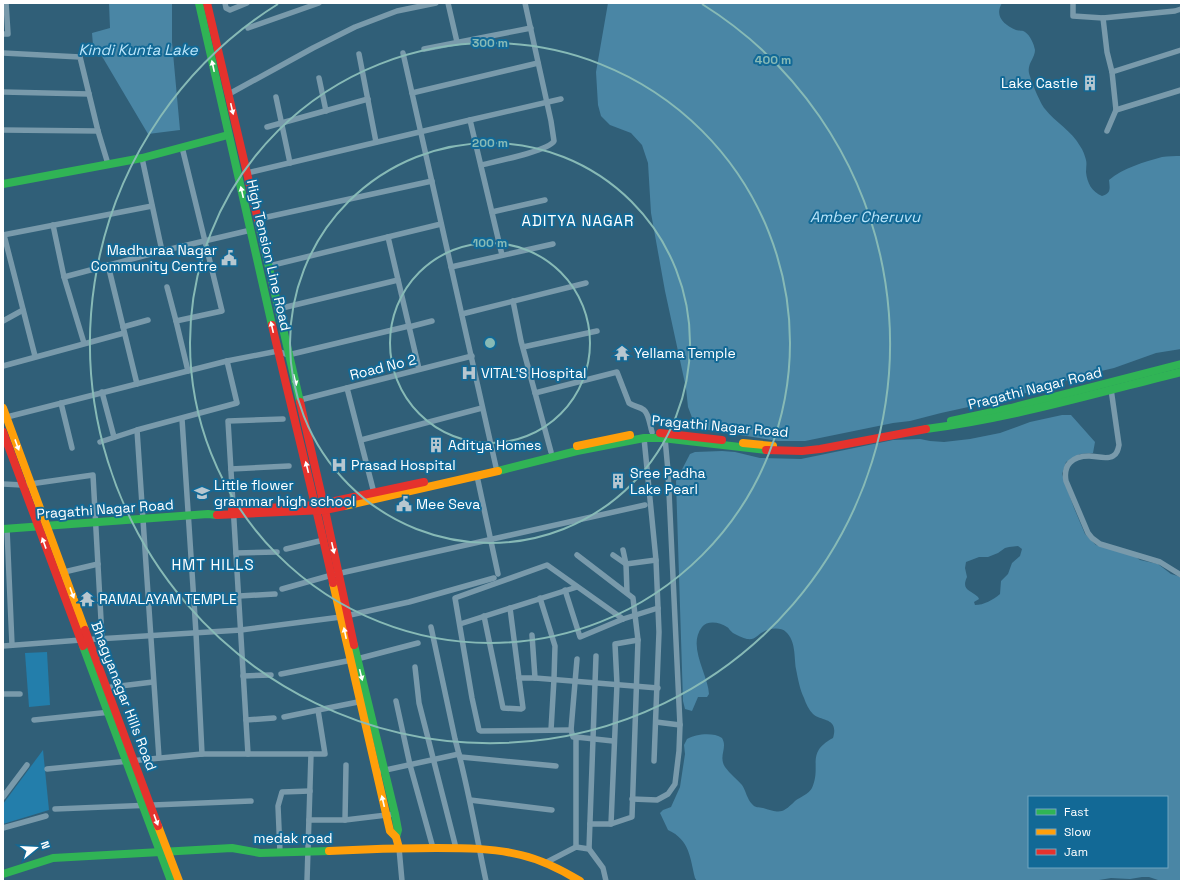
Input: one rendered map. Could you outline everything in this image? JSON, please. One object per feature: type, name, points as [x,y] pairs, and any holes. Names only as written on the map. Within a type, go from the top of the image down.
[{"type":"main road","name":"High Tension Line Road","points":[[199,3],[293,418],[320,508]]},
{"type":"main road","name":"High Tension Line Road","points":[[207,3],[269,266],[288,355],[300,400],[320,508]]},
{"type":"main road","points":[[3,184],[142,158],[228,135]]},
{"type":"main road","name":"Pragathi Nagar Road","points":[[5,529],[189,516],[208,514],[220,510],[234,512],[279,512],[320,508],[477,476],[591,445],[652,432],[775,446],[806,446],[908,427],[950,421],[1011,408],[1181,364]]},
{"type":"main road","name":"Pragathi Nagar Road","points":[[320,508],[374,493],[496,467],[550,452],[591,445],[644,438],[665,438],[760,450],[802,451],[820,449],[1012,414],[1181,372]]},
{"type":"main road","name":"Bhagyanagar Hills Road","points":[[3,408],[27,484],[38,526],[84,639],[147,806],[179,881]]},
{"type":"main road","name":"Bhagyanagar Hills Road","points":[[3,432],[47,525],[64,572],[84,639]]},
{"type":"main road","points":[[320,508],[324,540],[336,574]]},
{"type":"main road","points":[[320,508],[391,815],[398,830],[396,837],[398,848]]},
{"type":"main road","name":"medak road","points":[[3,874],[53,858],[165,851],[232,848],[260,853],[398,848],[456,848],[479,849],[521,855],[548,864],[580,881]]},
{"type":"main road","name":"Bhagyanagar Hills Road","points":[[165,851],[172,881]]},
{"type":"street","points":[[3,34],[8,34],[6,3]]},
{"type":"street","points":[[225,3],[228,10],[247,3]]},
{"type":"street","points":[[248,28],[319,3]]},
{"type":"street","points":[[229,94],[355,27],[397,10],[436,3]]},
{"type":"street","points":[[448,3],[457,42]]},
{"type":"street","points":[[480,165],[526,154],[552,144],[554,140],[525,3]]},
{"type":"street","points":[[1073,3],[1073,16],[1103,18],[1175,11],[1181,9]]},
{"type":"street","points":[[1103,18],[1107,52],[1112,72],[1116,110],[1107,131]]},
{"type":"street","points":[[424,49],[531,28]]},
{"type":"street","points":[[1112,72],[1181,50]]},
{"type":"street","points":[[3,53],[80,57],[98,131],[108,164]]},
{"type":"street","points":[[402,53],[496,467]]},
{"type":"street","points":[[359,54],[376,142]]},
{"type":"street","points":[[412,93],[538,63]]},
{"type":"street","points":[[319,78],[326,111]]},
{"type":"street","points":[[1116,110],[1181,90]]},
{"type":"street","points":[[3,92],[90,94]]},
{"type":"street","points":[[276,97],[290,163]]},
{"type":"street","points":[[267,127],[368,99]]},
{"type":"street","points":[[247,173],[546,102],[561,100]]},
{"type":"street","points":[[470,120],[502,255]]},
{"type":"street","points":[[3,130],[98,131]]},
{"type":"street","points":[[176,321],[222,311],[182,147]]},
{"type":"street","points":[[142,158],[162,251]]},
{"type":"street","points":[[258,219],[432,181]]},
{"type":"street","points":[[492,212],[545,200]]},
{"type":"street","points":[[35,356],[3,235],[152,206]]},
{"type":"street","points":[[269,266],[441,224]]},
{"type":"street","points":[[53,225],[64,277],[84,343]]},
{"type":"street","points":[[64,277],[162,251],[251,230]]},
{"type":"street","points":[[388,237],[419,370]]},
{"type":"street","points":[[451,267],[553,244]]},
{"type":"street","points":[[108,265],[137,384]]},
{"type":"street","points":[[278,309],[398,280]]},
{"type":"street","points":[[462,314],[586,283]]},
{"type":"street","points":[[167,287],[188,371]]},
{"type":"street","points":[[513,301],[523,347],[550,452]]},
{"type":"street","points":[[3,321],[23,310]]},
{"type":"street","points":[[3,366],[84,343],[124,330],[148,320]]},
{"type":"street","points":[[5,418],[227,361],[278,352],[288,355],[432,321]]},
{"type":"street","points":[[523,347],[597,331]]},
{"type":"street","name":"Road No 2","points":[[300,400],[472,356]]},
{"type":"street","points":[[100,442],[137,430],[182,419],[236,403],[227,361]]},
{"type":"street","points":[[535,393],[617,372],[629,403],[633,407],[646,411],[652,432]]},
{"type":"street","points":[[347,388],[374,493]]},
{"type":"street","points":[[1111,389],[1119,445],[1118,450],[1115,455],[1111,457],[1087,456],[1069,462],[1064,474],[1066,481],[1088,533],[1092,538],[1100,544],[1160,562],[1181,575]]},
{"type":"street","points":[[102,392],[114,437]]},
{"type":"street","points":[[61,403],[72,448]]},
{"type":"street","points":[[361,440],[482,408]]},
{"type":"street","points":[[182,419],[196,633],[202,754]]},
{"type":"street","points":[[248,754],[228,421],[283,419]]},
{"type":"street","points":[[137,430],[159,758]]},
{"type":"street","points":[[644,438],[656,560],[658,608],[658,688],[654,761]]},
{"type":"street","points":[[632,799],[657,800],[668,794],[675,784],[679,752],[680,725],[669,479],[665,438]]},
{"type":"street","points":[[231,470],[289,466]]},
{"type":"street","points":[[3,484],[27,484],[92,475],[102,638]]},
{"type":"street","points":[[3,646],[84,639],[241,630],[345,616],[409,602],[496,576],[477,476]]},
{"type":"street","points":[[282,589],[336,574],[645,505]]},
{"type":"street","points":[[5,529],[12,646]]},
{"type":"street","points":[[286,549],[324,540]]},
{"type":"street","points":[[623,550],[626,564],[626,592]]},
{"type":"street","points":[[236,553],[277,552]]},
{"type":"street","points":[[577,555],[633,598],[638,640],[632,817],[611,824],[590,824]]},
{"type":"street","points":[[613,555],[626,564],[656,560]]},
{"type":"street","points":[[64,572],[98,564]]},
{"type":"street","points":[[571,730],[479,730],[455,598],[547,565],[623,619]]},
{"type":"street","points":[[460,624],[577,587]]},
{"type":"street","points":[[565,590],[580,637],[623,619],[658,608]]},
{"type":"street","points":[[238,596],[275,594]]},
{"type":"street","points":[[540,598],[555,646],[551,730]]},
{"type":"street","points":[[484,616],[503,708],[521,709],[523,708],[510,608]]},
{"type":"street","points":[[431,627],[470,800],[486,881]]},
{"type":"street","points":[[532,635],[535,678]]},
{"type":"street","points":[[611,824],[613,741],[617,684],[615,644],[638,640]]},
{"type":"street","points":[[281,674],[354,659],[418,643]]},
{"type":"street","points":[[589,850],[596,656]]},
{"type":"street","points":[[577,659],[571,730],[573,737],[613,741]]},
{"type":"street","points":[[415,667],[419,703],[456,848]]},
{"type":"street","points":[[243,676],[271,675]]},
{"type":"street","points":[[519,678],[554,679],[658,688]]},
{"type":"street","points":[[103,688],[153,682]]},
{"type":"street","points":[[3,694],[20,694]]},
{"type":"street","points":[[284,717],[364,701]]},
{"type":"street","points":[[396,701],[410,765],[433,848]]},
{"type":"street","points":[[47,769],[202,754],[325,754],[318,710]]},
{"type":"street","points":[[34,720],[112,712]]},
{"type":"street","points":[[246,720],[274,718]]},
{"type":"street","points":[[656,722],[680,725]]},
{"type":"street","points":[[576,737],[576,847]]},
{"type":"street","points":[[307,881],[311,754]]},
{"type":"street","points":[[381,771],[434,759],[460,756],[556,766]]},
{"type":"street","points":[[3,797],[27,765]]},
{"type":"street","points":[[345,820],[346,765]]},
{"type":"street","points":[[280,852],[278,806],[282,792],[310,791]]},
{"type":"street","points":[[470,800],[552,810]]},
{"type":"street","points":[[54,810],[251,801]]},
{"type":"street","points":[[309,820],[345,820],[391,815]]},
{"type":"street","points":[[3,828],[46,816]]},
{"type":"street","points":[[548,864],[576,847],[589,850],[603,868],[606,881]]},
{"type":"street","points":[[398,848],[402,881]]},
{"type":"shaded area","points":[[47,652],[50,705],[29,707],[25,653]]},
{"type":"shaded area","points":[[43,750],[49,810],[3,824],[3,804]]},
{"type":"water","name":"Kindi Kunta Lake","points":[[109,3],[172,3],[172,42],[180,130],[148,134],[103,58],[93,45],[92,33],[110,28]]},
{"type":"water","name":"Amber Cheruvu","points":[[608,3],[1002,3],[999,12],[1004,23],[1016,30],[1024,31],[1032,40],[1035,50],[1030,64],[1029,73],[1036,92],[1045,109],[1077,141],[1086,160],[1088,180],[1095,192],[1102,196],[1107,194],[1110,188],[1109,180],[1134,166],[1162,157],[1181,156],[1181,349],[1156,353],[1114,368],[1084,375],[1030,392],[991,402],[910,421],[893,423],[805,441],[778,441],[696,428],[688,407],[686,388],[665,291],[651,213],[648,163],[642,145],[631,133],[610,125],[601,116],[598,105],[596,72]]},
{"type":"water","points":[[1062,415],[1071,415],[1095,442],[1093,453],[1080,454],[1066,462],[1062,474],[1085,534],[1096,545],[1133,555],[1140,560],[1158,564],[1171,574],[1181,577],[1181,881],[1161,881],[1149,877],[1142,877],[1130,879],[1111,878],[1093,881],[697,881],[685,844],[675,834],[668,830],[660,813],[671,807],[680,787],[685,754],[684,745],[687,739],[704,734],[722,738],[724,742],[723,763],[727,770],[742,785],[750,802],[756,807],[780,811],[787,808],[811,790],[815,780],[816,760],[819,749],[833,738],[834,727],[829,721],[813,714],[810,711],[799,684],[792,640],[784,630],[778,629],[768,630],[754,638],[747,639],[733,633],[728,627],[721,624],[714,622],[704,625],[698,635],[697,651],[709,694],[707,697],[698,697],[692,711],[685,709],[683,701],[676,481],[690,454],[695,452],[722,451],[735,452],[760,458],[801,459],[893,440],[920,439],[944,442],[1000,433],[1030,422]],"holes":[[[1018,546],[1022,549],[1020,556],[1012,563],[1008,574],[1001,581],[1000,594],[988,602],[975,605],[974,602],[979,599],[967,589],[965,585],[967,577],[965,568],[966,562],[979,557],[988,557],[1009,547]]]},
{"type":"traffic: fast","points":[[199,3],[272,325]]},
{"type":"traffic: fast","points":[[3,184],[142,158],[228,135]]},
{"type":"traffic: fast","points":[[258,220],[300,402]]},
{"type":"traffic: fast","points":[[951,421],[1011,408],[1181,364]]},
{"type":"traffic: fast","points":[[926,429],[1022,412],[1181,372]]},
{"type":"traffic: fast","points":[[498,471],[577,451],[644,438],[662,438],[766,450]]},
{"type":"traffic: fast","points":[[3,529],[208,514],[217,515]]},
{"type":"traffic: fast","points":[[354,645],[395,814],[398,830],[396,837]]},
{"type":"traffic: fast","points":[[83,646],[171,881]]},
{"type":"traffic: fast","points":[[3,874],[53,858],[232,848],[260,853],[329,851]]},
{"type":"traffic: slow","points":[[3,408],[85,630]]},
{"type":"traffic: slow","points":[[577,446],[630,435]]},
{"type":"traffic: slow","points":[[743,443],[773,446]]},
{"type":"traffic: slow","points":[[344,506],[498,471]]},
{"type":"traffic: slow","points":[[333,583],[390,831],[396,837],[399,848]]},
{"type":"traffic: slow","points":[[158,826],[179,881]]},
{"type":"traffic: slow","points":[[329,851],[436,848],[468,848],[500,851],[537,860],[559,869],[580,881]]},
{"type":"traffic: jam","points":[[207,3],[258,220]]},
{"type":"traffic: jam","points":[[272,325],[333,583]]},
{"type":"traffic: jam","points":[[300,402],[354,645]]},
{"type":"traffic: jam","points":[[766,450],[802,451],[820,449],[926,429]]},
{"type":"traffic: jam","points":[[3,432],[83,646]]},
{"type":"traffic: jam","points":[[660,433],[722,440]]},
{"type":"traffic: jam","points":[[232,510],[316,505],[424,482]]},
{"type":"traffic: jam","points":[[217,515],[325,510],[344,506]]},
{"type":"traffic: jam","points":[[85,630],[158,826]]},
{"type":"place","name":"Lake Castle","points":[[1090,83]]},
{"type":"place","name":"Madhuraa Nagar Community Centre","points":[[229,258]]},
{"type":"place","name":"Yellama Temple","points":[[622,353]]},
{"type":"place","name":"VITAL'S Hospital","points":[[469,373]]},
{"type":"place","name":"Aditya Homes","points":[[436,445]]},
{"type":"place","name":"Prasad Hospital","points":[[339,465]]},
{"type":"place","name":"Sree Padha Lake Pearl","points":[[618,481]]},
{"type":"place","name":"Little flower grammar high school","points":[[202,493]]},
{"type":"place","name":"Mee Seva","points":[[404,504]]},
{"type":"place","name":"RAMALAYAM TEMPLE","points":[[87,599]]},
{"type":"district","name":"ADITYA NAGAR","points":[[578,220]]},
{"type":"district","name":"HMT HILLS","points":[[213,564]]}]
